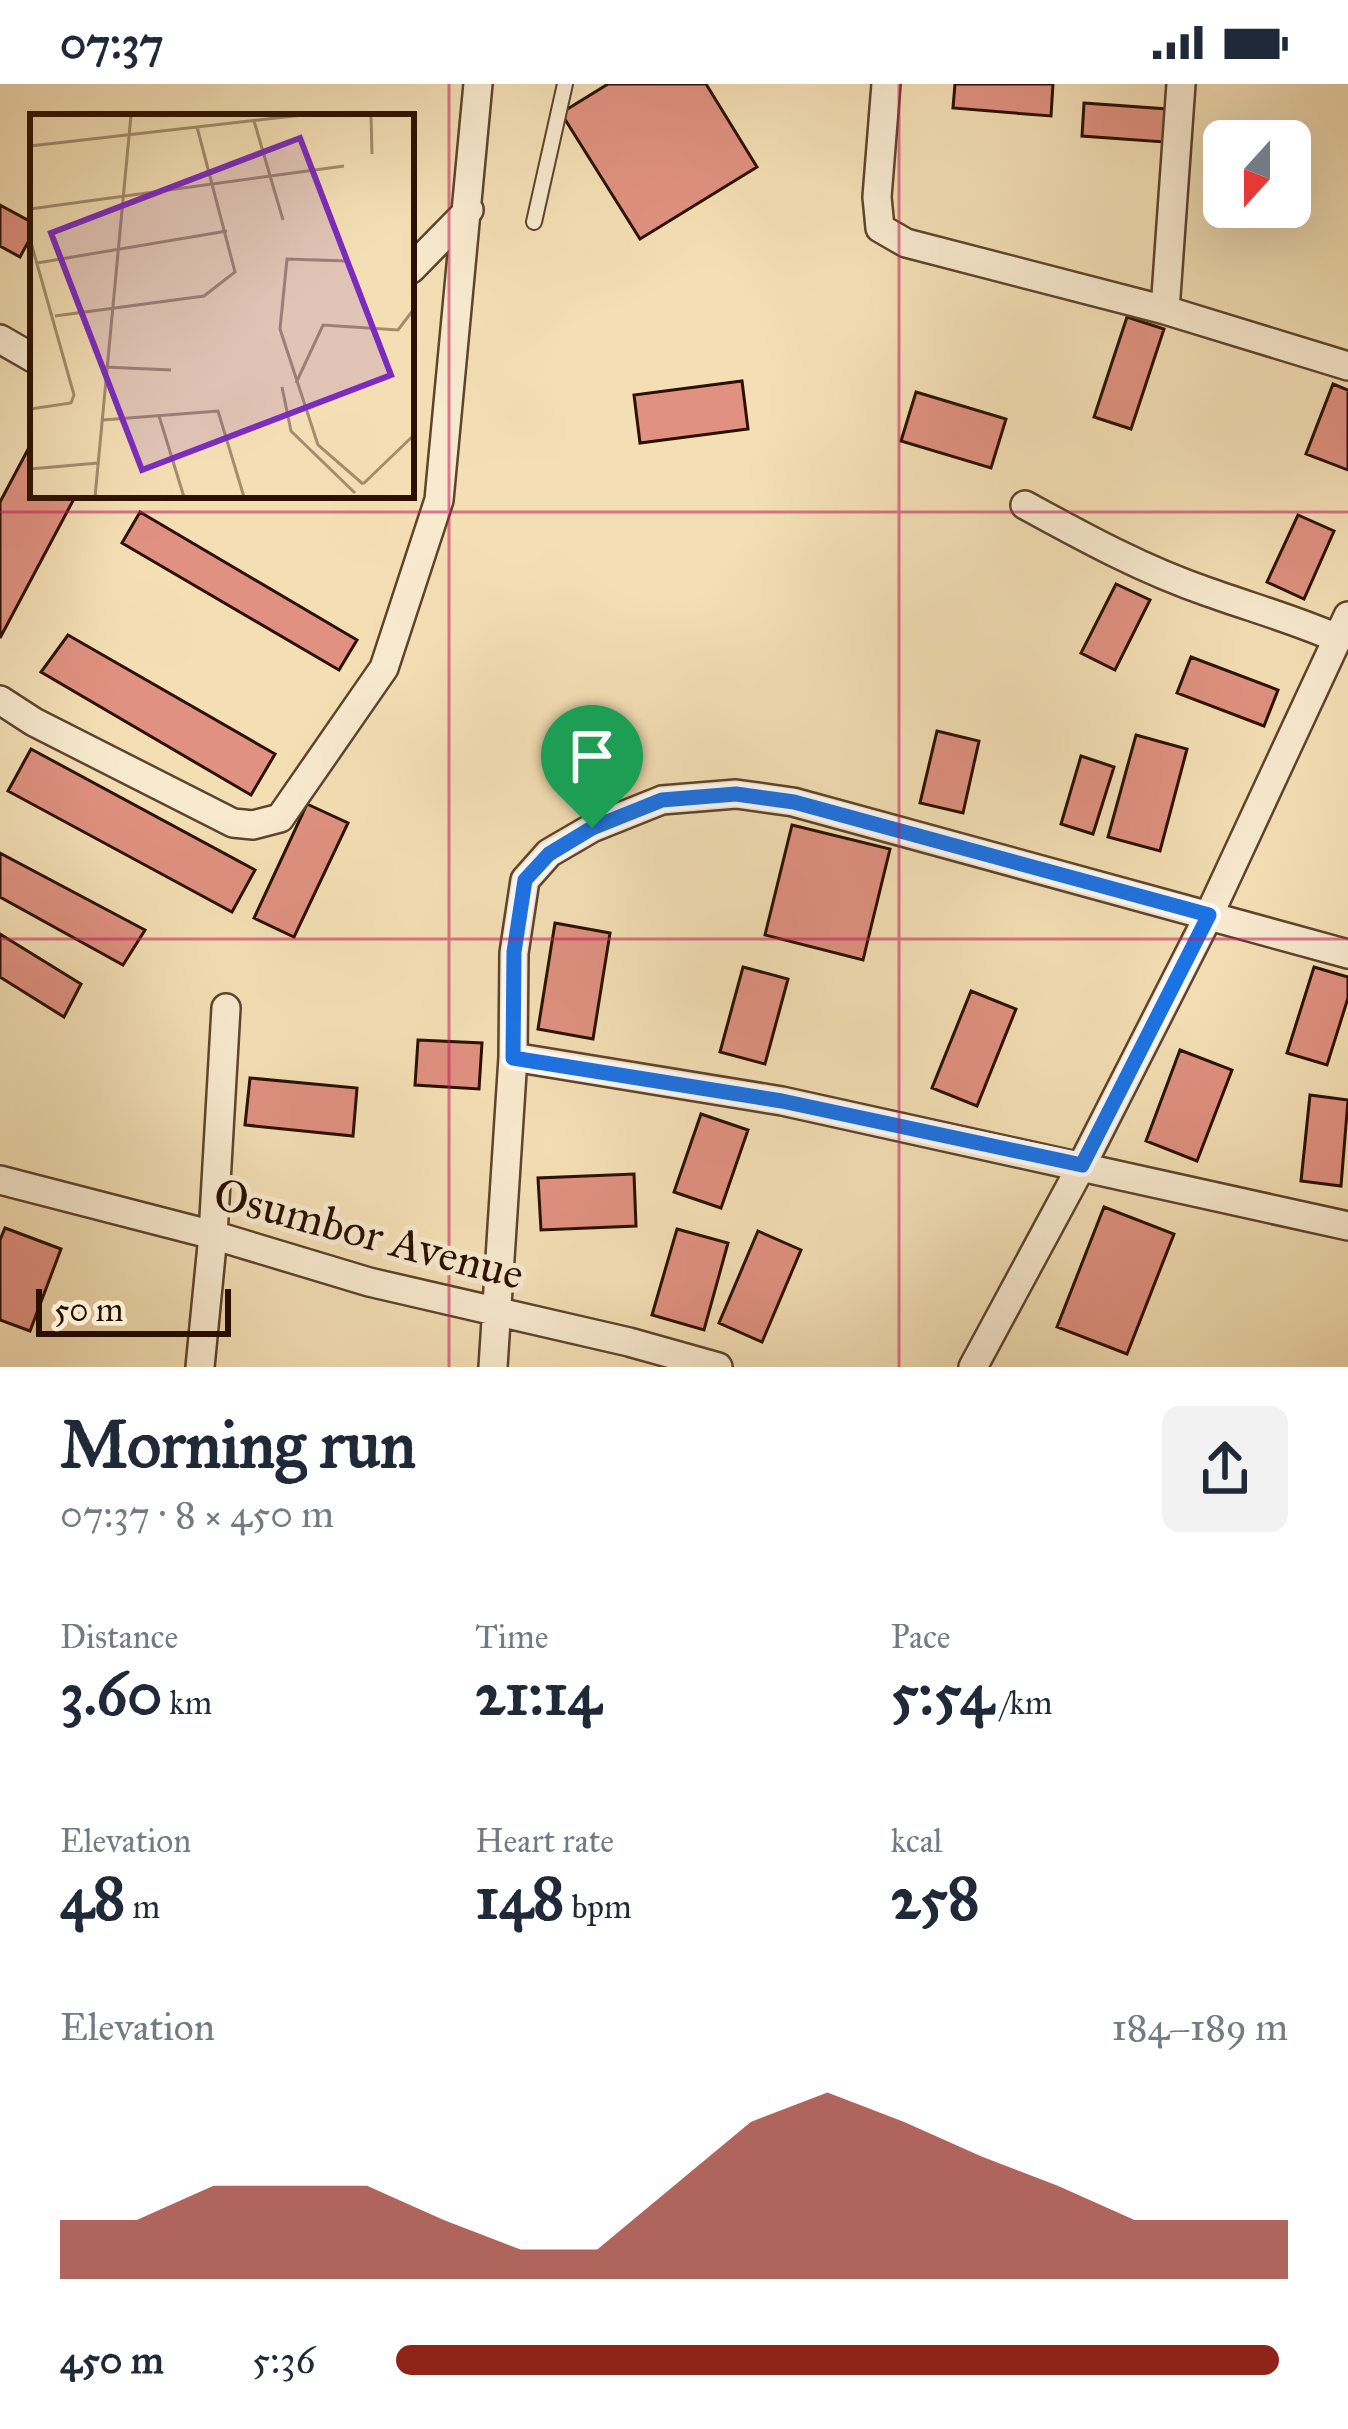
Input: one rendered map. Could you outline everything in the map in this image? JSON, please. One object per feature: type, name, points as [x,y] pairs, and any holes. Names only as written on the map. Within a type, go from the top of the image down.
[{"type":"street","points":[[0,700],[233,823],[253,825],[280,818],[384,668],[439,500],[478,84]]},
{"type":"street","points":[[886,84],[877,197],[880,228],[906,243],[1165,310],[1348,366]]},
{"type":"street","points":[[1165,310],[1181,84]]},
{"type":"street","points":[[414,266],[469,210]]},
{"type":"street","points":[[0,339],[30,356]]},
{"type":"street","points":[[973,1367],[1209,915],[1343,627],[1208,592],[1108,551],[1025,505]]},
{"type":"street","points":[[494,1367],[513,1058],[514,952],[525,880],[549,854],[578,836],[662,800],[736,794],[794,802],[1348,954]]},
{"type":"street","points":[[200,1367],[226,1008]]},
{"type":"street","points":[[513,1058],[782,1101],[1348,1226]]},
{"type":"street","name":"Osumbor Avenue","points":[[0,1180],[213,1235],[369,1282],[718,1367]]},
{"type":"lane","points":[[534,222],[566,84]]},
{"type":"building","points":[[608,84],[706,84],[757,167],[640,239],[561,113]]},
{"type":"building","points":[[955,84],[1053,84],[1051,116],[953,108]]},
{"type":"building","points":[[1084,103],[1167,109],[1164,142],[1082,136]]},
{"type":"building","points":[[0,205],[30,221],[30,239],[20,257],[0,246]]},
{"type":"building","points":[[1127,317],[1164,329],[1131,429],[1094,417]]},
{"type":"building","points":[[742,381],[748,429],[640,443],[634,395]]},
{"type":"building","points":[[1333,384],[1348,390],[1348,470],[1306,454]]},
{"type":"building","points":[[916,392],[1006,419],[991,468],[901,441]]},
{"type":"building","points":[[30,446],[30,498],[74,498],[0,638],[0,502]]},
{"type":"building","points":[[140,512],[357,640],[339,670],[122,543]]},
{"type":"building","points":[[1298,515],[1334,531],[1304,599],[1267,582]]},
{"type":"building","points":[[1116,584],[1150,600],[1115,670],[1081,653]]},
{"type":"building","points":[[68,635],[275,754],[251,795],[41,672]]},
{"type":"building","points":[[1191,657],[1278,690],[1264,726],[1177,693]]},
{"type":"building","points":[[937,731],[979,741],[963,813],[920,803]]},
{"type":"building","points":[[1136,735],[1187,749],[1160,851],[1108,837]]},
{"type":"building","points":[[31,749],[255,870],[232,912],[8,791]]},
{"type":"building","points":[[1081,756],[1114,767],[1093,834],[1061,824]]},
{"type":"building","points":[[307,804],[348,823],[294,937],[254,918]]},
{"type":"building","points":[[792,825],[890,849],[863,960],[765,935]]},
{"type":"building","points":[[0,853],[145,930],[123,965],[0,897]]},
{"type":"building","points":[[555,923],[610,933],[593,1039],[538,1029]]},
{"type":"building","points":[[0,934],[81,984],[64,1017],[0,977]]},
{"type":"building","points":[[743,967],[788,979],[765,1064],[720,1052]]},
{"type":"building","points":[[1314,967],[1348,977],[1348,998],[1327,1065],[1287,1053]]},
{"type":"building","points":[[971,991],[1016,1009],[977,1106],[932,1088]]},
{"type":"building","points":[[418,1040],[482,1043],[479,1089],[415,1085]]},
{"type":"building","points":[[1180,1050],[1232,1070],[1197,1161],[1146,1141]]},
{"type":"building","points":[[250,1078],[357,1088],[353,1136],[245,1125]]},
{"type":"building","points":[[1310,1095],[1348,1100],[1341,1186],[1301,1181]]},
{"type":"building","points":[[701,1114],[748,1130],[721,1208],[674,1192]]},
{"type":"building","points":[[634,1174],[636,1226],[541,1230],[538,1178]]},
{"type":"building","points":[[1104,1207],[1174,1234],[1127,1354],[1057,1327]]},
{"type":"building","points":[[5,1228],[61,1249],[30,1331],[0,1320],[0,1240]]},
{"type":"building","points":[[677,1229],[728,1243],[704,1330],[652,1315]]},
{"type":"building","points":[[758,1231],[801,1250],[762,1342],[719,1323]]},
{"type":"route","points":[[736,794],[794,802],[1209,915],[1082,1165],[782,1101],[513,1058],[514,952],[525,880],[549,854],[592,828],[662,800],[736,794]]}]
